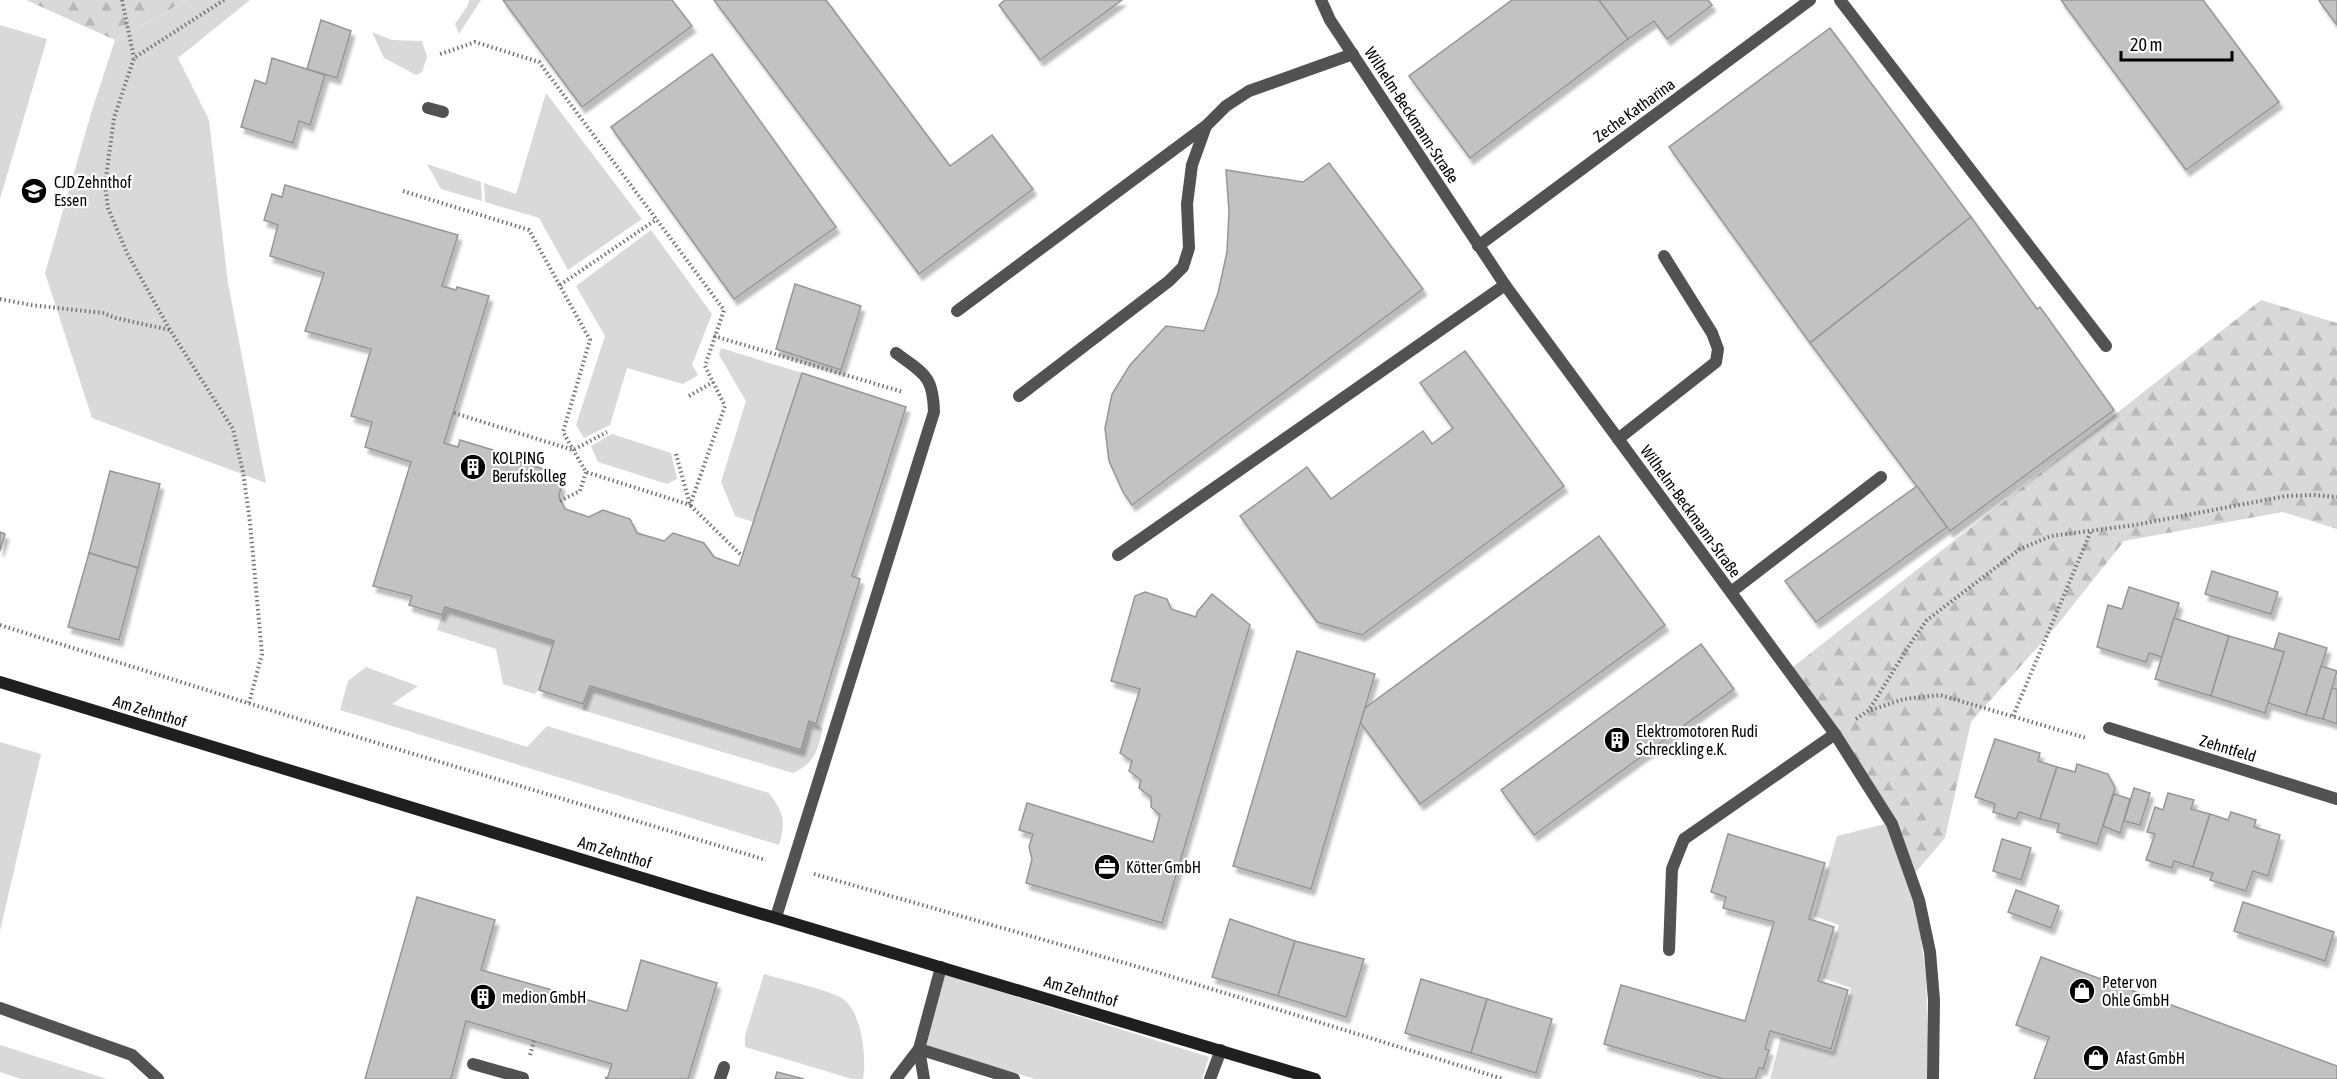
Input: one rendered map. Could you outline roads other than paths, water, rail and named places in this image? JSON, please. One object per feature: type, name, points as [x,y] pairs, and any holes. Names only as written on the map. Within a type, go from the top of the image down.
[{"type":"main road","name":"Am Zehnthof","points":[[0,682],[1315,1079]]},
{"type":"street","name":"Wilhelm-Beckmann-Straße","points":[[1321,0],[1330,20],[1505,285],[1835,734],[1892,824],[1919,900],[1930,952],[1934,1000],[1934,1079]]},
{"type":"street","name":"Zeche Katharina","points":[[1478,246],[1810,0]]},
{"type":"street","points":[[1840,0],[2106,346]]},
{"type":"street","points":[[957,311],[1207,125],[1226,106],[1249,91],[1353,54]]},
{"type":"street","points":[[428,108],[443,112]]},
{"type":"street","points":[[1019,396],[1170,281],[1183,267],[1189,248],[1187,204],[1192,165],[1207,125]]},
{"type":"street","points":[[1618,439],[1716,362],[1718,349],[1712,333],[1664,256]]},
{"type":"street","points":[[1118,555],[1505,285]]},
{"type":"street","points":[[776,917],[934,412],[934,392],[925,375],[896,352]]},
{"type":"street","points":[[1731,592],[1881,477]]},
{"type":"street","name":"Zehntfeld","points":[[2109,728],[2337,799]]},
{"type":"street","points":[[1670,950],[1672,869],[1684,839],[1835,734]]},
{"type":"street","points":[[896,1079],[919,1049],[941,967]]},
{"type":"street","points":[[0,1008],[132,1055],[158,1079]]},
{"type":"street","points":[[919,1049],[924,1079]]},
{"type":"street","points":[[919,1049],[1014,1079]]},
{"type":"street","points":[[1210,1079],[1221,1050]]},
{"type":"street","points":[[472,1064],[524,1079]]},
{"type":"place","name":"CJD Zehnthof Essen","points":[[34,191]]},
{"type":"place","name":"KOLPING Berufskolleg","points":[[473,467]]},
{"type":"place","name":"Elektromotoren Rudi Schreckling e.K.","points":[[1617,740]]},
{"type":"place","name":"Kötter GmbH","points":[[1107,867]]},
{"type":"place","name":"Peter von Ohle GmbH","points":[[2082,991]]},
{"type":"place","name":"medion GmbH","points":[[483,997]]},
{"type":"place","name":"Afast GmbH","points":[[2096,1058]]}]
